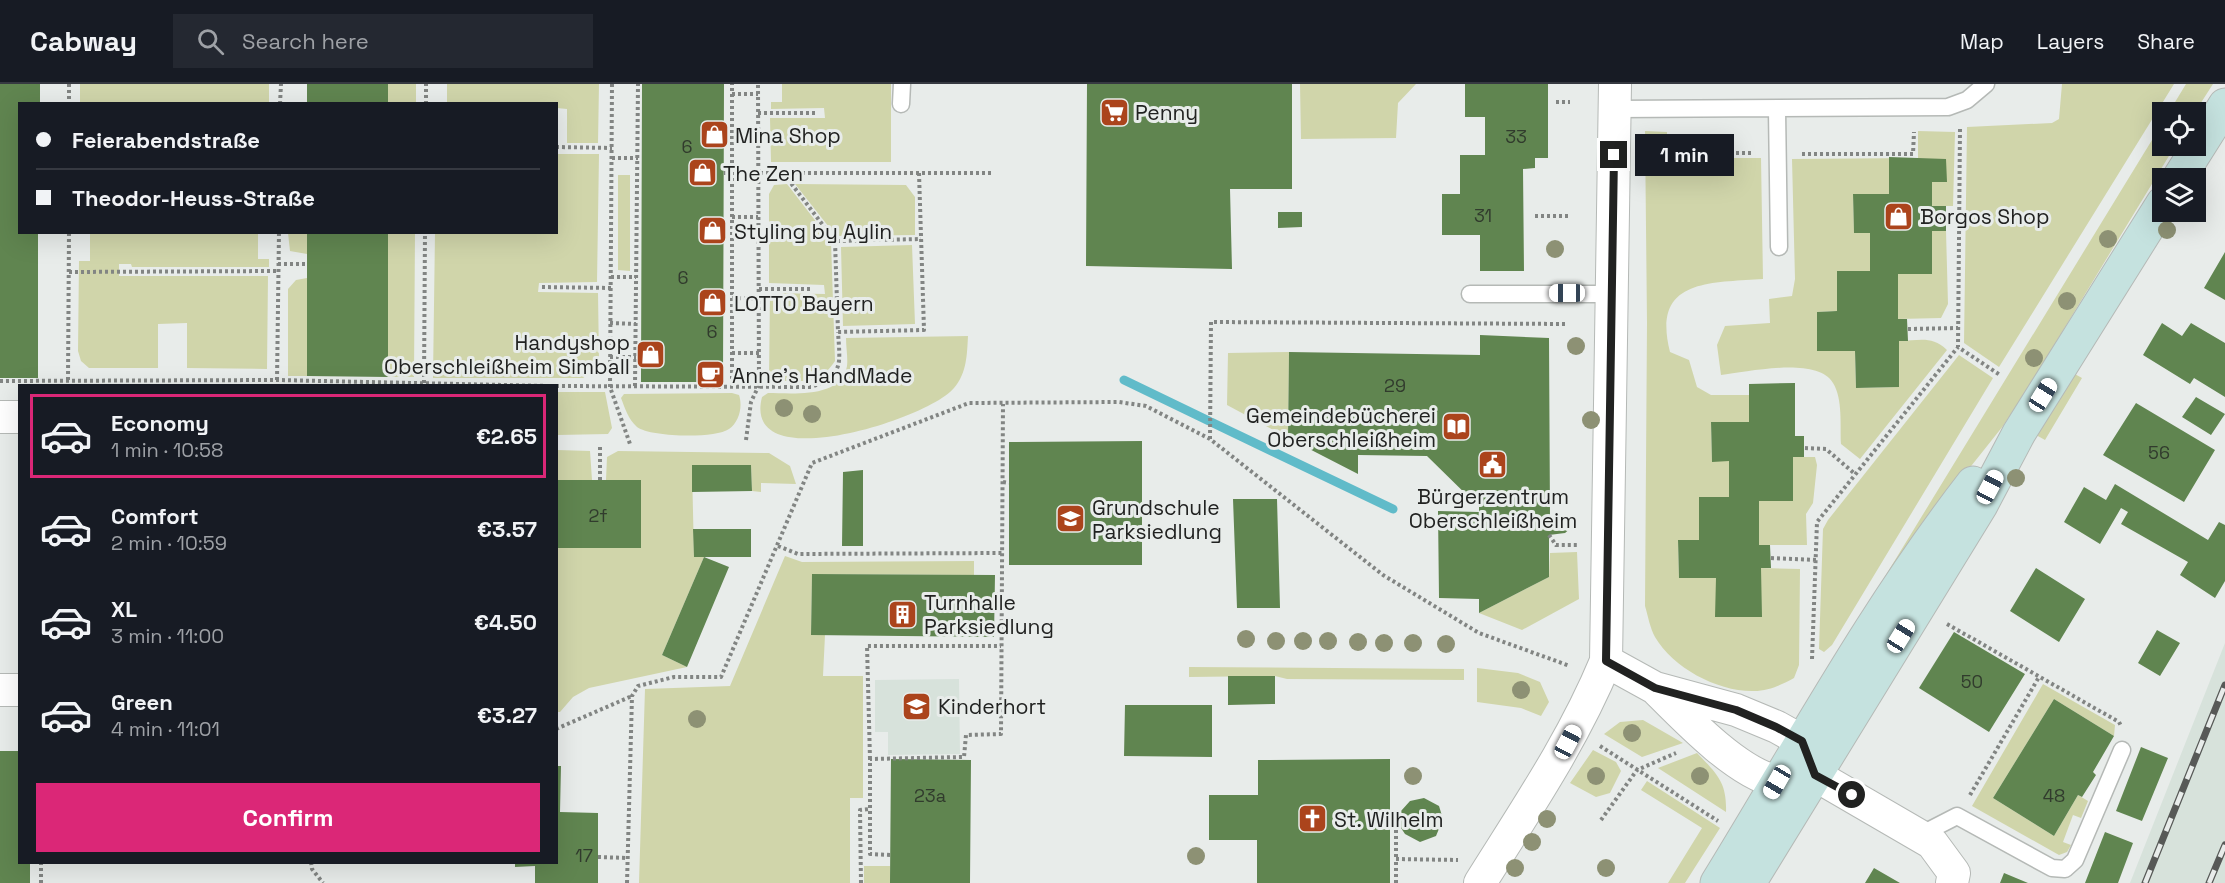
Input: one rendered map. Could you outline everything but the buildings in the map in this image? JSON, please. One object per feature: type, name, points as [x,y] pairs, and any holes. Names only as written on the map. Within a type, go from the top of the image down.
[{"type":"main road","points":[[2185,168],[2225,105]]},
{"type":"main road","points":[[1749,883],[1981,505],[2019,433],[2152,221]]},
{"type":"main road","points":[[1717,883],[1842,672],[1932,537],[1978,477],[2019,433]]},
{"type":"street","points":[[1480,883],[1568,742],[1588,705],[1592,665],[1610,294],[1615,97]]},
{"type":"street","points":[[0,417],[18,417]]},
{"type":"street","points":[[1592,665],[1655,688],[1736,710],[1802,741],[1815,775],[1920,835],[1942,854],[1954,873],[1952,883]]},
{"type":"street","points":[[1655,688],[1685,718],[1746,769],[1777,782],[1815,775]]},
{"type":"street","points":[[0,690],[18,690]]},
{"type":"lane","points":[[901,104],[902,84]]},
{"type":"lane","points":[[1615,97],[1776,110],[1948,107],[1967,100],[1986,84]]},
{"type":"lane","points":[[1776,110],[1779,247]]},
{"type":"lane","points":[[1470,294],[1610,294]]},
{"type":"lane","points":[[1920,835],[1957,816],[2052,868],[2065,869],[2075,860],[2122,750]]},
{"type":"path","points":[[69,84],[69,102]]},
{"type":"path","points":[[280,102],[281,84]]},
{"type":"path","points":[[426,84],[426,102]]},
{"type":"path","points":[[612,84],[610,387],[630,444]]},
{"type":"path","points":[[635,386],[638,84]]},
{"type":"path","points":[[732,84],[732,385]]},
{"type":"path","points":[[746,440],[751,402],[759,385],[758,84]]},
{"type":"path","points":[[732,94],[758,94]]},
{"type":"path","points":[[1556,102],[1570,102]]},
{"type":"path","points":[[1812,660],[1817,522],[1958,347],[1960,127],[1948,107]]},
{"type":"path","points":[[758,113],[817,113]]},
{"type":"path","points":[[558,147],[612,147]]},
{"type":"path","points":[[612,158],[638,158]]},
{"type":"path","points":[[724,173],[992,172]]},
{"type":"path","points":[[558,386],[759,385],[811,387],[830,380],[840,357],[835,241],[784,173]]},
{"type":"path","points":[[838,332],[924,330],[919,173]]},
{"type":"path","points":[[1535,216],[1568,216]]},
{"type":"path","points":[[732,217],[758,217]]},
{"type":"path","points":[[1946,218],[1959,218]]},
{"type":"path","points":[[68,380],[69,234]]},
{"type":"path","points":[[277,380],[279,234]]},
{"type":"path","points":[[424,383],[425,234]]},
{"type":"path","points":[[835,241],[921,239]]},
{"type":"path","points":[[278,264],[307,264]]},
{"type":"path","points":[[69,272],[278,271]]},
{"type":"path","points":[[611,277],[636,278]]},
{"type":"path","points":[[542,287],[611,288]]},
{"type":"path","points":[[759,289],[813,289]]},
{"type":"path","points":[[732,298],[759,299]]},
{"type":"path","points":[[1210,439],[1211,322],[1567,324]]},
{"type":"path","points":[[610,323],[636,324]]},
{"type":"path","points":[[1908,329],[1958,328]]},
{"type":"path","points":[[1958,347],[2000,375]]},
{"type":"path","points":[[732,352],[759,353]]},
{"type":"path","points":[[610,357],[636,357]]},
{"type":"path","points":[[0,381],[202,383],[277,380],[466,384]]},
{"type":"path","points":[[558,728],[632,696],[639,686],[674,676],[721,677],[812,463],[969,403],[1119,402],[1146,406],[1210,439],[1383,575],[1479,633],[1592,665]]},
{"type":"path","points":[[870,759],[964,757],[966,735],[1000,734],[1003,404]]},
{"type":"path","points":[[600,444],[600,480]]},
{"type":"path","points":[[1805,448],[1827,449],[1855,474]]},
{"type":"path","points":[[1003,482],[1009,483]]},
{"type":"path","points":[[1549,535],[1556,545],[1586,545]]},
{"type":"path","points":[[778,546],[798,554],[1002,553]]},
{"type":"path","points":[[1771,558],[1815,560]]},
{"type":"path","points":[[995,594],[1002,594]]},
{"type":"path","points":[[1938,620],[2119,722],[2126,735],[2122,750]]},
{"type":"path","points":[[890,855],[870,854],[867,646],[1002,646]]},
{"type":"path","points":[[1957,816],[2039,676]]},
{"type":"path","points":[[627,883],[632,696]]},
{"type":"path","points":[[1592,741],[1719,822]]},
{"type":"path","points":[[1601,820],[1637,770],[1686,748]]},
{"type":"path","points":[[861,883],[860,810],[869,809]]},
{"type":"path","points":[[1396,830],[1396,883]]},
{"type":"path","points":[[598,857],[628,858]]},
{"type":"path","points":[[1396,859],[1459,860]]},
{"type":"path","points":[[41,864],[41,883]]},
{"type":"path","points":[[311,864],[323,883]]},
{"type":"shaded area","points":[[2225,643],[2225,883],[2130,883]]},
{"type":"shaded area","name":"Kinderhort","points":[[959,679],[960,754],[888,755],[888,732],[875,732],[875,680]]},
{"type":"green space","points":[[80,84],[269,84],[269,102],[80,102]]},
{"type":"green space","points":[[388,84],[416,84],[416,102],[388,102]]},
{"type":"green space","points":[[447,84],[599,84],[598,143],[567,143],[567,109],[558,108],[558,102],[447,102]]},
{"type":"green space","points":[[782,84],[891,84],[891,162],[771,162],[770,118],[825,118],[824,108],[771,109],[771,102],[782,102]]},
{"type":"green space","points":[[1300,84],[1416,84],[1398,103],[1396,138],[1301,139]]},
{"type":"green space","points":[[2062,84],[2174,84],[2163,102],[2152,102],[2152,120],[1999,367],[1964,343],[1967,127],[2052,123],[2059,119]]},
{"type":"green space","points":[[2186,84],[2213,84],[2201,102],[2175,102]]},
{"type":"green space","points":[[1645,131],[1667,132],[1667,158],[1761,158],[1763,279],[1706,284],[1690,289],[1677,297],[1669,310],[1666,328],[1670,352],[1689,360],[1697,387],[1711,395],[1749,395],[1749,422],[1711,422],[1712,461],[1729,461],[1729,497],[1699,497],[1699,540],[1678,541],[1679,578],[1716,578],[1716,617],[1761,617],[1761,568],[1800,569],[1799,665],[1794,678],[1765,690],[1740,690],[1726,687],[1712,683],[1685,668],[1673,659],[1655,637],[1645,606],[1647,323]]},
{"type":"green space","points":[[1918,131],[1955,132],[1953,206],[1932,206],[1932,182],[1946,182],[1946,159],[1890,159],[1889,194],[1853,194],[1854,232],[1870,233],[1870,271],[1837,271],[1837,311],[1817,312],[1817,351],[1855,351],[1856,388],[1899,387],[1899,341],[1936,342],[1947,350],[1860,459],[1841,444],[1838,397],[1833,383],[1825,375],[1813,370],[1781,368],[1721,375],[1717,345],[1725,326],[1770,323],[1769,299],[1792,296],[1795,279],[1792,159],[1918,158]]},
{"type":"green space","points":[[2152,140],[2152,156],[2169,156],[2162,168],[2152,168],[2152,184],[2028,388],[2003,426],[1929,519],[1840,650]]},
{"type":"green space","points":[[558,154],[599,154],[597,282],[539,283],[538,292],[598,293],[599,360],[596,369],[583,378],[433,378],[435,234],[558,234]]},
{"type":"green space","points":[[618,175],[630,175],[630,271],[618,270]]},
{"type":"green space","points":[[787,184],[831,241],[835,361],[821,375],[806,381],[769,380],[770,293],[825,294],[824,285],[769,283],[769,194],[774,185]]},
{"type":"green space","points":[[795,184],[906,185],[915,197],[915,235],[836,236]]},
{"type":"green space","points":[[1932,231],[1946,231],[1948,304],[1941,318],[1898,319],[1898,274],[1932,274]]},
{"type":"green space","points":[[90,234],[258,234],[258,259],[269,259],[269,267],[132,267],[131,264],[119,264],[119,276],[268,276],[267,369],[187,368],[187,323],[158,324],[158,368],[89,368],[81,361],[78,351],[79,261],[90,261]]},
{"type":"green space","points":[[288,234],[307,234],[307,254],[290,251]]},
{"type":"green space","points":[[388,234],[415,234],[414,377],[388,377]]},
{"type":"green space","points":[[912,245],[915,324],[843,326],[841,247]]},
{"type":"green space","points":[[307,278],[307,376],[288,376],[288,289],[296,280]]},
{"type":"green space","points":[[968,336],[966,363],[962,376],[954,388],[938,401],[910,414],[877,426],[841,435],[807,438],[780,435],[763,421],[762,397],[768,393],[814,392],[836,384],[843,377],[847,366],[846,338]]},
{"type":"green space","points":[[1289,352],[1288,438],[1227,405],[1228,353]]},
{"type":"green space","points":[[1959,355],[1993,378],[1832,645],[1824,652],[1819,649],[1823,529]]},
{"type":"green space","points":[[2073,373],[2082,378],[2045,440],[2036,435]]},
{"type":"green space","points":[[558,392],[605,392],[612,428],[608,434],[558,435]]},
{"type":"green space","points":[[732,393],[739,395],[741,404],[738,418],[729,429],[711,434],[683,436],[655,433],[637,427],[629,417],[621,398],[624,394]]},
{"type":"green space","points":[[558,450],[590,451],[592,480],[558,480]]},
{"type":"green space","points":[[618,451],[769,453],[790,466],[796,484],[761,483],[761,492],[752,491],[751,465],[692,466],[694,557],[704,557],[662,655],[687,667],[589,688],[573,697],[558,712],[558,548],[641,548],[641,481],[606,480],[607,457]]},
{"type":"green space","points":[[1793,457],[1815,457],[1817,465],[1813,503],[1806,514],[1807,545],[1759,545],[1759,501],[1793,501]]},
{"type":"green space","points":[[1577,552],[1579,599],[1522,630],[1479,613],[1549,577],[1550,553]]},
{"type":"green space","points":[[785,556],[802,562],[974,561],[974,575],[812,574],[811,635],[825,635],[823,676],[863,676],[863,798],[850,798],[850,883],[639,883],[645,689],[730,686]]},
{"type":"green space","points":[[1189,667],[1464,669],[1464,680],[1287,679],[1275,676],[1189,677]]},
{"type":"green space","points":[[1477,668],[1518,673],[1540,682],[1549,702],[1541,716],[1521,708],[1477,702]]},
{"type":"green space","points":[[2043,684],[2115,725],[2114,736],[2054,699],[1993,798],[2054,836],[2078,795],[2088,801],[2081,818],[2073,815],[2063,842],[2071,845],[2067,852],[2059,855],[1972,806]]},
{"type":"green space","points":[[1643,720],[1683,743],[1642,757],[1604,734],[1620,722]]},
{"type":"green space","points":[[1593,750],[1616,762],[1621,771],[1610,793],[1596,797],[1570,783]]},
{"type":"green space","points":[[1697,753],[1723,786],[1726,812],[1658,768]]},
{"type":"green space","points":[[1647,781],[1720,828],[1685,883],[1668,883],[1702,828],[1641,790]]},
{"type":"green space","points":[[864,866],[890,866],[890,883],[864,883]]},
{"type":"waterway","points":[[1124,380],[1209,421]]},
{"type":"waterway","points":[[1211,422],[1393,509]]},
{"type":"railway","points":[[2145,883],[2225,685]]},
{"type":"railway","points":[[2209,883],[2225,845]]},
{"type":"place","name":"Penny","points":[[1114,112]]},
{"type":"place","name":"Mina Shop","points":[[714,135]]},
{"type":"place","name":"The Zen","points":[[702,173]]},
{"type":"place","name":"Borgos Shop","points":[[1899,216]]},
{"type":"place","name":"Styling by Aylin","points":[[713,231]]},
{"type":"place","name":"LOTTO Bayern","points":[[713,303]]},
{"type":"place","name":"Handyshop Oberschleißheim Simball","points":[[651,354]]},
{"type":"place","name":"Anne's HandMade","points":[[711,375]]},
{"type":"place","name":"Gemeindebücherei Oberschleißheim","points":[[1457,427]]},
{"type":"place","name":"Bürgerzentrum Oberschleißheim","points":[[1493,465]]},
{"type":"place","name":"Grundschule Parksiedlung","points":[[1071,519]]},
{"type":"place","name":"Turnhalle Parksiedlung","points":[[903,614]]},
{"type":"place","name":"Kinderhort","points":[[917,706]]},
{"type":"place","name":"St. Wilhelm","points":[[1313,819]]},
{"type":"route","points":[[1614,155],[1606,661],[1655,688],[1736,710],[1802,741],[1815,775],[1852,795]]}]
